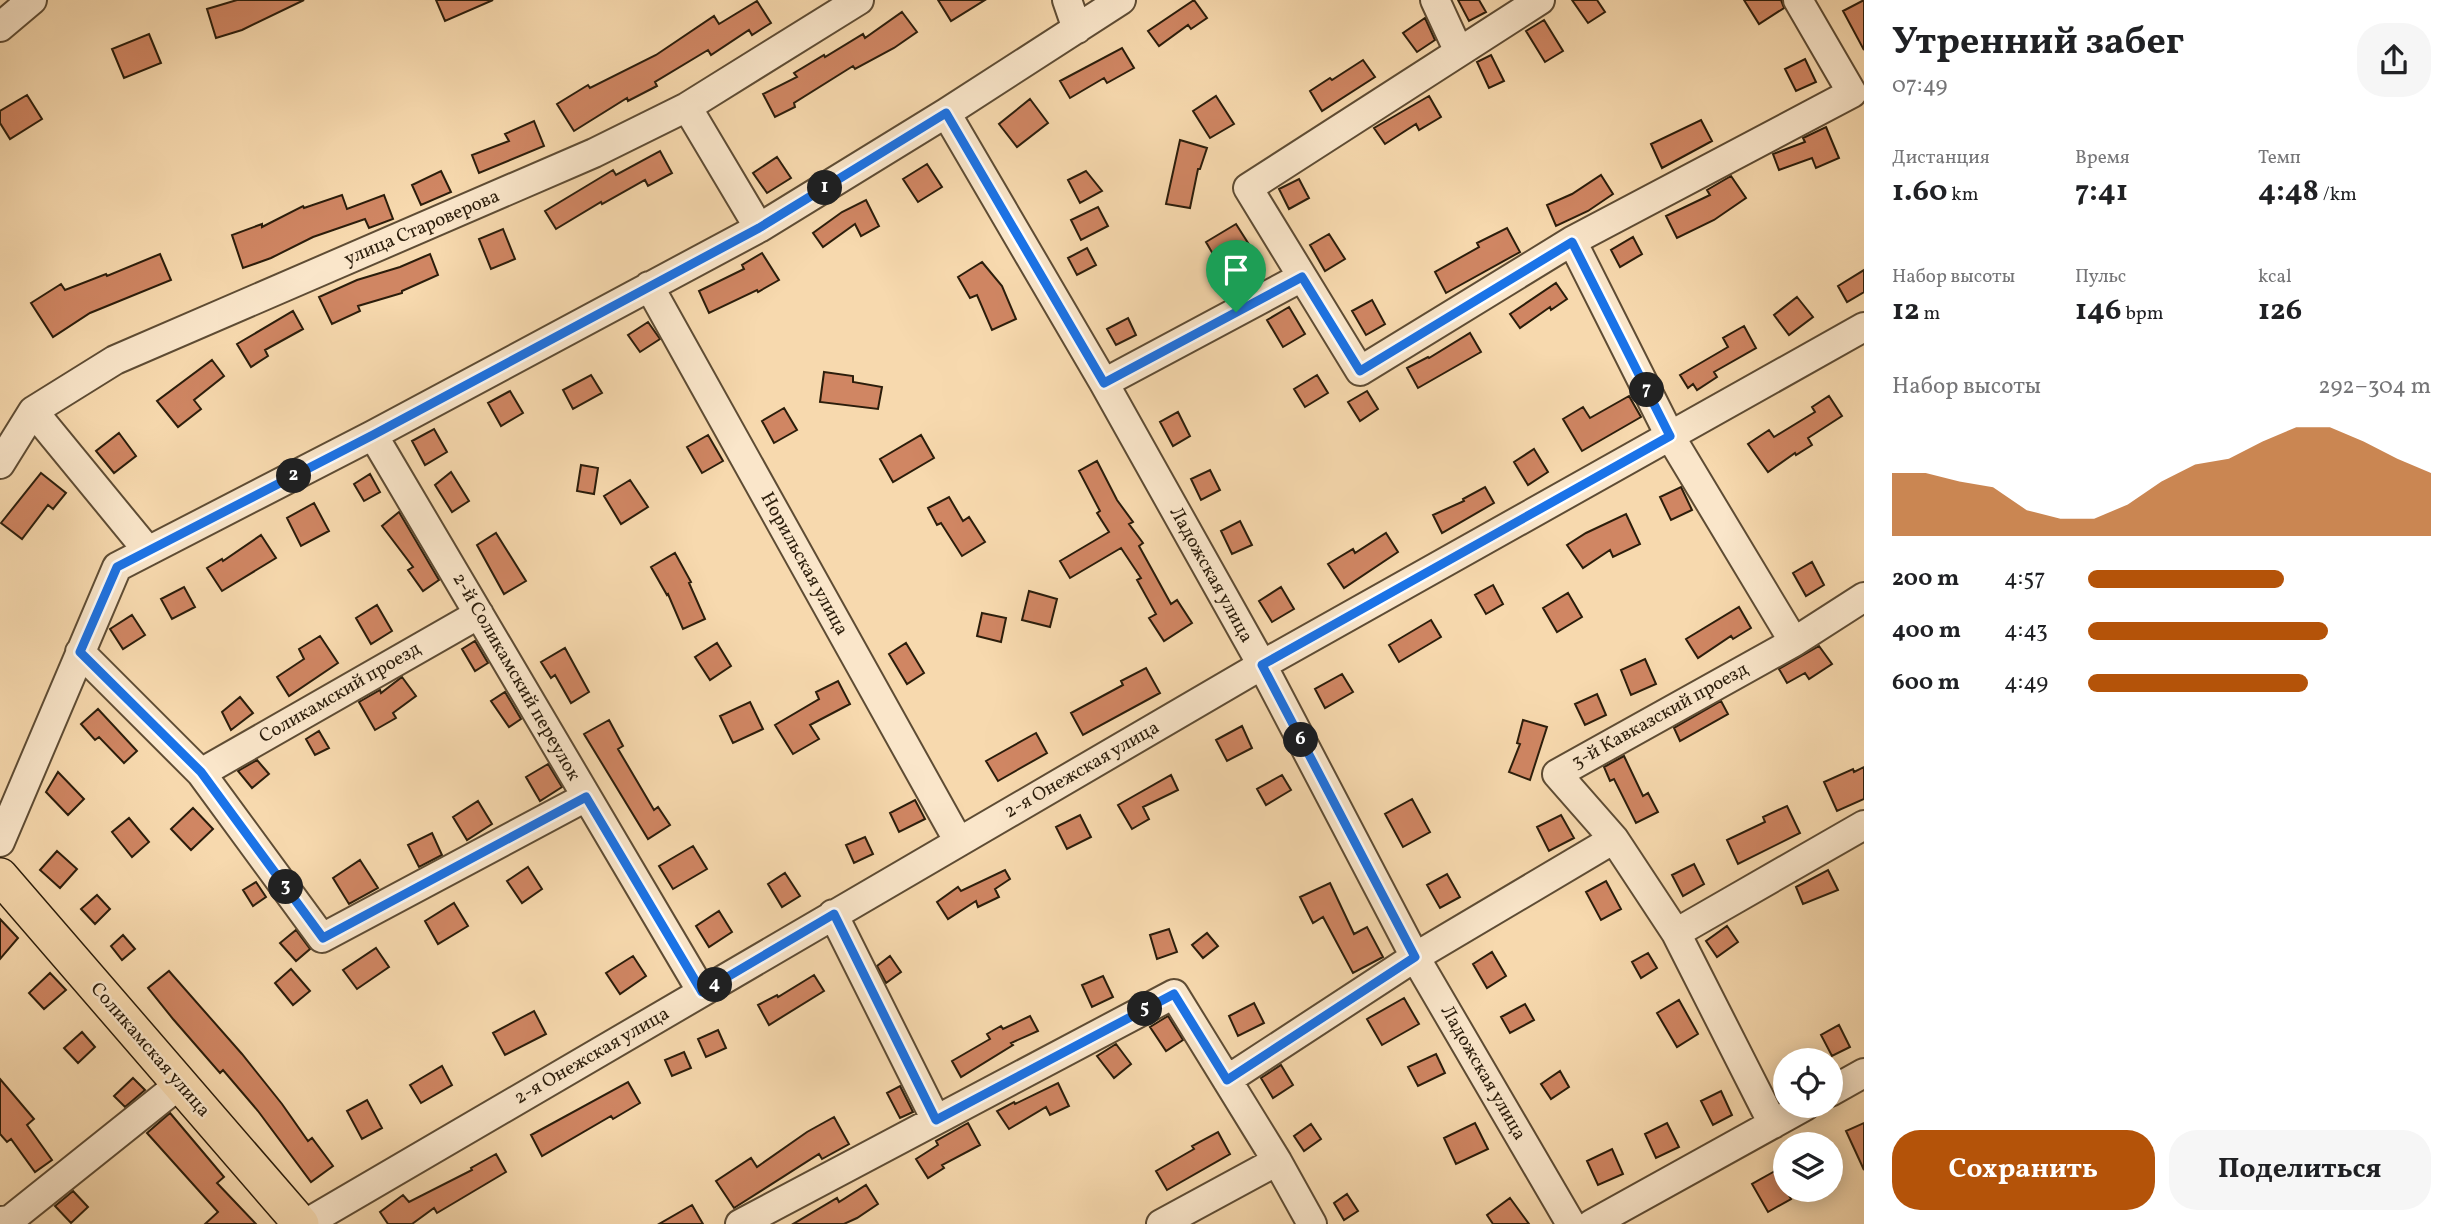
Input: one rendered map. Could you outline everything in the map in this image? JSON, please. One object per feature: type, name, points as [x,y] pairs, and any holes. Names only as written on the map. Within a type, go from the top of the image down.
[{"type":"main road","name":"Соликамская улица","points":[[0,876],[303,1224]]},
{"type":"street","points":[[0,27],[32,0]]},
{"type":"street","name":"улица Староверова","points":[[0,464],[33,411],[114,360],[594,153],[687,107],[859,0]]},
{"type":"street","points":[[1067,0],[1077,29]]},
{"type":"street","points":[[0,842],[117,567],[373,435],[759,228],[946,113],[1121,0]]},
{"type":"street","points":[[1435,0],[1459,52]]},
{"type":"street","points":[[1540,0],[1248,188],[1360,371],[1572,242],[1852,93],[1801,1]]},
{"type":"street","points":[[687,107],[759,228]]},
{"type":"street","name":"Ладожская улица","points":[[946,113],[1104,383],[1262,665],[1415,957],[1572,1224]]},
{"type":"street","points":[[1572,242],[1670,436],[1794,642]]},
{"type":"street","points":[[1104,383],[1302,277]]},
{"type":"street","name":"Норильская улица","points":[[649,286],[959,842]]},
{"type":"street","name":"2-я Онежская улица","points":[[303,1224],[1262,665],[1864,327]]},
{"type":"street","points":[[33,411],[148,551]]},
{"type":"street","name":"2-й Соликамский переулок","points":[[373,435],[702,992]]},
{"type":"street","name":"3-й Кавказский проезд","points":[[1773,1124],[1676,933],[1614,839],[1557,774],[1794,642],[1864,597]]},
{"type":"street","name":"Соликамский проезд","points":[[201,772],[480,614]]},
{"type":"street","points":[[80,652],[201,772],[323,938],[586,797]]},
{"type":"street","points":[[1676,933],[1864,825]]},
{"type":"street","points":[[1227,1080],[1415,957],[1614,839]]},
{"type":"street","points":[[834,914],[936,1120]]},
{"type":"street","points":[[740,1224],[1174,994],[1277,1161],[1312,1224]]},
{"type":"street","points":[[1843,1085],[1864,1073]]},
{"type":"street","points":[[0,1221],[10,1220],[180,1084]]},
{"type":"street","points":[[1592,1224],[1784,1118]]},
{"type":"street","points":[[1161,1224],[1277,1161]]},
{"type":"building","points":[[237,0],[304,0],[242,30],[216,38],[207,9]]},
{"type":"building","points":[[436,0],[493,0],[445,21]]},
{"type":"building","points":[[938,0],[985,0],[951,21]]},
{"type":"building","points":[[1194,0],[1207,18],[1191,29],[1188,25],[1159,46],[1148,31]]},
{"type":"building","points":[[1458,0],[1479,0],[1486,12],[1469,21]]},
{"type":"building","points":[[1572,0],[1597,0],[1605,12],[1588,23]]},
{"type":"building","points":[[1744,0],[1781,0],[1784,8],[1759,24]]},
{"type":"building","points":[[1864,0],[1864,50],[1843,11]]},
{"type":"building","points":[[757,1],[771,23],[752,35],[749,30],[711,55],[708,50],[655,82],[657,86],[628,101],[627,98],[574,131],[557,104],[588,85],[590,88],[656,55],[714,16],[719,24]]},
{"type":"building","points":[[902,12],[917,32],[855,69],[853,66],[794,103],[795,107],[775,117],[763,94],[797,77],[794,73],[824,55],[825,57],[863,34],[865,38]]},
{"type":"building","points":[[1425,18],[1435,40],[1417,52],[1403,33]]},
{"type":"building","points":[[1544,20],[1563,51],[1545,62],[1526,31]]},
{"type":"building","points":[[149,34],[161,63],[124,78],[112,49]]},
{"type":"building","points":[[1122,48],[1134,68],[1107,83],[1104,78],[1070,98],[1060,81]]},
{"type":"building","points":[[1491,55],[1504,81],[1489,88],[1477,62]]},
{"type":"building","points":[[1805,59],[1816,82],[1796,91],[1785,69]]},
{"type":"building","points":[[1363,60],[1375,77],[1322,111],[1310,91]]},
{"type":"building","points":[[27,95],[42,119],[10,139],[0,123],[0,111]]},
{"type":"building","points":[[1216,96],[1234,124],[1210,138],[1193,111]]},
{"type":"building","points":[[1429,96],[1441,117],[1419,130],[1416,124],[1385,144],[1374,128]]},
{"type":"building","points":[[1030,99],[1048,123],[1017,147],[999,124]]},
{"type":"building","points":[[1701,120],[1712,141],[1662,168],[1651,144]]},
{"type":"building","points":[[534,121],[544,146],[479,173],[472,155],[509,141],[505,134]]},
{"type":"building","points":[[1826,127],[1839,158],[1816,168],[1812,158],[1779,170],[1773,154],[1805,142],[1803,138]]},
{"type":"building","points":[[1180,140],[1207,148],[1198,169],[1190,208],[1166,204]]},
{"type":"building","points":[[660,151],[672,173],[648,186],[645,180],[556,229],[545,211],[613,170],[616,175]]},
{"type":"building","points":[[777,157],[791,178],[767,193],[753,173]]},
{"type":"building","points":[[927,164],[942,187],[918,202],[903,179]]},
{"type":"building","points":[[441,171],[451,192],[421,205],[412,185]]},
{"type":"building","points":[[1086,171],[1102,191],[1080,203],[1068,180]]},
{"type":"building","points":[[1601,175],[1613,194],[1588,211],[1556,226],[1547,205],[1572,194]]},
{"type":"building","points":[[1731,176],[1746,198],[1714,220],[1677,238],[1666,216],[1710,195],[1707,190]]},
{"type":"building","points":[[1299,179],[1309,198],[1289,209],[1279,189]]},
{"type":"building","points":[[342,195],[347,209],[384,195],[393,219],[369,228],[365,219],[313,237],[271,258],[243,268],[232,235],[262,224],[262,227],[303,206],[304,208]]},
{"type":"building","points":[[866,200],[879,226],[861,236],[855,224],[823,247],[813,233],[842,212]]},
{"type":"building","points":[[1098,207],[1108,226],[1081,240],[1071,220]]},
{"type":"building","points":[[1236,224],[1255,254],[1224,273],[1206,242]]},
{"type":"building","points":[[1507,228],[1520,252],[1446,293],[1435,272],[1479,247],[1477,243]]},
{"type":"building","points":[[503,229],[515,259],[491,269],[479,239]]},
{"type":"building","points":[[1329,234],[1345,259],[1325,271],[1310,245]]},
{"type":"building","points":[[1633,237],[1642,254],[1620,267],[1611,250]]},
{"type":"building","points":[[1087,248],[1096,265],[1077,275],[1068,258]]},
{"type":"building","points":[[762,253],[779,280],[709,313],[699,291],[744,269],[742,265]]},
{"type":"building","points":[[160,254],[171,280],[90,313],[53,337],[31,303],[61,284],[65,290]]},
{"type":"building","points":[[430,254],[438,275],[402,293],[358,306],[360,311],[332,324],[319,297],[357,280],[400,267]]},
{"type":"building","points":[[982,262],[1002,286],[1016,319],[992,330],[977,295],[970,298],[958,277]]},
{"type":"building","points":[[1864,270],[1864,292],[1847,302],[1838,286]]},
{"type":"building","points":[[1556,283],[1567,299],[1551,310],[1550,307],[1520,328],[1510,314]]},
{"type":"building","points":[[1797,297],[1813,317],[1789,335],[1774,315]]},
{"type":"building","points":[[1372,300],[1385,324],[1366,335],[1352,311]]},
{"type":"building","points":[[1289,307],[1305,334],[1283,347],[1267,320]]},
{"type":"building","points":[[293,311],[303,329],[265,350],[268,356],[251,367],[237,344]]},
{"type":"building","points":[[1128,318],[1136,335],[1116,345],[1107,329]]},
{"type":"building","points":[[648,322],[660,339],[640,352],[628,335]]},
{"type":"building","points":[[1744,326],[1756,348],[1714,372],[1717,377],[1697,390],[1693,384],[1688,388],[1680,375],[1728,347],[1723,338]]},
{"type":"building","points":[[1470,333],[1481,352],[1418,388],[1407,368]]},
{"type":"building","points":[[212,360],[224,376],[194,400],[201,409],[178,427],[157,401]]},
{"type":"building","points":[[824,372],[853,376],[853,382],[882,387],[878,409],[820,402]]},
{"type":"building","points":[[591,375],[602,393],[573,409],[563,390]]},
{"type":"building","points":[[1317,375],[1328,393],[1305,407],[1294,389]]},
{"type":"building","points":[[510,391],[523,413],[501,426],[488,403]]},
{"type":"building","points":[[1367,391],[1378,409],[1360,421],[1348,402]]},
{"type":"building","points":[[1629,396],[1641,417],[1582,451],[1563,419],[1583,407],[1590,418]]},
{"type":"building","points":[[1829,396],[1842,416],[1808,438],[1812,445],[1768,472],[1748,444],[1769,430],[1774,437],[1815,412],[1812,407]]},
{"type":"building","points":[[784,408],[797,430],[774,443],[762,421]]},
{"type":"building","points":[[1178,412],[1190,436],[1173,446],[1160,422]]},
{"type":"building","points":[[434,429],[447,452],[425,465],[412,441]]},
{"type":"building","points":[[119,433],[136,456],[114,473],[96,451]]},
{"type":"building","points":[[708,435],[723,461],[702,473],[687,447]]},
{"type":"building","points":[[921,435],[934,458],[893,482],[880,459]]},
{"type":"building","points":[[1534,449],[1548,472],[1528,485],[1514,462]]},
{"type":"building","points":[[1097,461],[1117,500],[1133,522],[1129,524],[1143,543],[1139,546],[1171,604],[1177,600],[1192,623],[1164,641],[1149,618],[1156,614],[1137,580],[1141,578],[1121,548],[1070,578],[1060,561],[1109,532],[1097,513],[1100,511],[1079,471]]},
{"type":"building","points":[[581,465],[598,468],[594,494],[577,491]]},
{"type":"building","points":[[1210,470],[1220,490],[1201,500],[1191,479]]},
{"type":"building","points":[[451,472],[469,501],[452,512],[435,485]]},
{"type":"building","points":[[41,473],[66,493],[53,509],[48,505],[22,539],[1,523]]},
{"type":"building","points":[[370,474],[380,492],[364,501],[354,484]]},
{"type":"building","points":[[630,480],[648,507],[621,524],[604,496]]},
{"type":"building","points":[[1485,487],[1494,503],[1442,533],[1433,515],[1464,501],[1463,499]]},
{"type":"building","points":[[1681,487],[1692,510],[1671,520],[1660,497]]},
{"type":"building","points":[[949,497],[963,521],[969,517],[985,542],[962,556],[941,523],[937,525],[928,508]]},
{"type":"building","points":[[314,503],[329,531],[301,546],[287,518]]},
{"type":"building","points":[[399,512],[439,580],[423,591],[408,570],[413,567],[382,526]]},
{"type":"building","points":[[1626,514],[1640,544],[1613,557],[1610,550],[1583,568],[1567,545]]},
{"type":"building","points":[[1240,521],[1252,545],[1232,554],[1221,531]]},
{"type":"building","points":[[496,533],[526,581],[504,594],[477,545]]},
{"type":"building","points":[[1386,533],[1398,552],[1344,588],[1328,564],[1353,549],[1355,553]]},
{"type":"building","points":[[261,535],[276,558],[222,591],[207,568],[222,559],[223,561]]},
{"type":"building","points":[[675,553],[691,582],[689,583],[705,619],[683,629],[668,594],[651,567]]},
{"type":"building","points":[[1812,562],[1824,585],[1806,596],[1793,573]]},
{"type":"building","points":[[1493,585],[1503,604],[1486,614],[1475,595]]},
{"type":"building","points":[[184,587],[195,607],[172,619],[161,599]]},
{"type":"building","points":[[1281,587],[1294,609],[1272,622],[1259,601]]},
{"type":"building","points":[[1029,591],[1057,599],[1050,627],[1022,620]]},
{"type":"building","points":[[1568,593],[1582,617],[1557,632],[1543,608]]},
{"type":"building","points":[[377,605],[392,631],[371,644],[356,618]]},
{"type":"building","points":[[1739,607],[1751,628],[1733,639],[1731,636],[1698,658],[1686,639]]},
{"type":"building","points":[[982,613],[1006,618],[1001,642],[977,636]]},
{"type":"building","points":[[132,615],[145,635],[123,649],[110,629]]},
{"type":"building","points":[[1431,620],[1441,637],[1399,662],[1389,645]]},
{"type":"building","points":[[320,636],[338,663],[289,696],[277,677],[304,659],[299,649]]},
{"type":"building","points":[[475,641],[488,663],[475,671],[462,649]]},
{"type":"building","points":[[717,643],[731,666],[710,680],[695,657]]},
{"type":"building","points":[[906,643],[924,673],[907,684],[889,654]]},
{"type":"building","points":[[1819,646],[1832,664],[1809,679],[1805,673],[1787,683],[1779,669]]},
{"type":"building","points":[[565,648],[589,692],[571,703],[555,675],[551,678],[541,662]]},
{"type":"building","points":[[1645,659],[1656,684],[1631,695],[1621,670]]},
{"type":"building","points":[[1146,668],[1160,693],[1083,735],[1071,713],[1123,685],[1121,681]]},
{"type":"building","points":[[1342,674],[1353,692],[1325,708],[1315,689]]},
{"type":"building","points":[[402,677],[416,696],[393,713],[396,718],[375,730],[359,702],[380,690],[381,693]]},
{"type":"building","points":[[838,681],[850,704],[810,725],[819,739],[793,754],[775,725],[819,699],[816,692]]},
{"type":"building","points":[[505,692],[521,719],[509,727],[491,701]]},
{"type":"building","points":[[1597,694],[1606,715],[1585,725],[1575,704]]},
{"type":"building","points":[[240,697],[253,713],[231,730],[222,712]]},
{"type":"building","points":[[1721,701],[1728,714],[1680,741],[1674,728]]},
{"type":"building","points":[[750,702],[763,729],[733,743],[720,716]]},
{"type":"building","points":[[98,709],[137,751],[124,763],[99,737],[95,740],[81,724]]},
{"type":"building","points":[[609,720],[623,746],[618,749],[654,810],[658,807],[670,825],[648,839],[584,734]]},
{"type":"building","points":[[1523,720],[1547,727],[1530,780],[1509,772],[1520,744],[1517,743]]},
{"type":"building","points":[[1242,726],[1252,748],[1227,761],[1216,740]]},
{"type":"building","points":[[319,731],[329,748],[315,755],[306,739]]},
{"type":"building","points":[[1036,733],[1047,753],[998,781],[986,761]]},
{"type":"building","points":[[1624,756],[1643,796],[1648,793],[1658,812],[1636,823],[1614,779],[1610,781],[1604,767]]},
{"type":"building","points":[[257,760],[269,774],[252,788],[238,771]]},
{"type":"building","points":[[548,764],[562,787],[540,801],[526,777]]},
{"type":"building","points":[[1864,767],[1864,799],[1837,811],[1824,782]]},
{"type":"building","points":[[58,772],[84,799],[68,815],[46,792]]},
{"type":"building","points":[[1171,775],[1178,790],[1143,807],[1149,819],[1132,829],[1118,805]]},
{"type":"building","points":[[1282,775],[1291,790],[1266,805],[1257,789]]},
{"type":"building","points":[[1412,799],[1430,832],[1403,847],[1385,814]]},
{"type":"building","points":[[915,800],[925,819],[899,832],[890,813]]},
{"type":"building","points":[[478,801],[492,824],[467,840],[453,817]]},
{"type":"building","points":[[1787,806],[1800,833],[1738,864],[1727,840],[1765,822],[1763,817]]},
{"type":"building","points":[[193,808],[213,829],[191,850],[171,829]]},
{"type":"building","points":[[1080,815],[1091,837],[1067,849],[1056,827]]},
{"type":"building","points":[[1561,815],[1574,838],[1549,851],[1537,827]]},
{"type":"building","points":[[129,818],[149,842],[132,857],[112,832]]},
{"type":"building","points":[[432,833],[442,855],[419,867],[408,845]]},
{"type":"building","points":[[865,837],[873,854],[854,863],[846,845]]},
{"type":"building","points":[[693,846],[707,869],[673,889],[659,866]]},
{"type":"building","points":[[57,851],[77,869],[60,888],[40,870]]},
{"type":"building","points":[[360,860],[378,888],[349,904],[333,878]]},
{"type":"building","points":[[1694,864],[1704,884],[1683,896],[1672,875]]},
{"type":"building","points":[[528,867],[542,889],[522,903],[507,881]]},
{"type":"building","points":[[1005,870],[1010,879],[995,889],[999,897],[978,907],[976,901],[948,919],[937,902],[958,887],[961,891]]},
{"type":"building","points":[[1828,870],[1838,890],[1803,904],[1796,887]]},
{"type":"building","points":[[785,873],[800,896],[782,907],[768,884]]},
{"type":"building","points":[[1447,874],[1460,897],[1440,908],[1427,885]]},
{"type":"building","points":[[1606,881],[1621,909],[1601,920],[1586,892]]},
{"type":"building","points":[[256,882],[266,897],[253,906],[243,890]]},
{"type":"building","points":[[1330,883],[1354,934],[1367,927],[1383,957],[1353,973],[1323,917],[1313,923],[1300,897]]},
{"type":"building","points":[[97,895],[110,909],[95,924],[81,909]]},
{"type":"building","points":[[454,903],[468,926],[438,944],[425,921]]},
{"type":"building","points":[[719,911],[732,932],[709,947],[696,926]]},
{"type":"building","points":[[0,919],[18,938],[0,959]]},
{"type":"building","points":[[1727,926],[1738,942],[1717,957],[1706,941]]},
{"type":"building","points":[[1169,929],[1177,952],[1157,959],[1150,935]]},
{"type":"building","points":[[296,930],[310,949],[296,961],[280,943]]},
{"type":"building","points":[[1207,933],[1218,946],[1203,958],[1192,945]]},
{"type":"building","points":[[123,935],[135,949],[122,960],[111,946]]},
{"type":"building","points":[[376,948],[389,967],[357,989],[343,970]]},
{"type":"building","points":[[1492,952],[1506,976],[1487,988],[1473,964]]},
{"type":"building","points":[[1648,953],[1657,968],[1641,978],[1632,962]]},
{"type":"building","points":[[633,956],[646,976],[620,994],[606,973]]},
{"type":"building","points":[[890,956],[901,972],[886,983],[877,966]]},
{"type":"building","points":[[291,969],[310,991],[293,1005],[275,983]]},
{"type":"building","points":[[169,971],[242,1054],[308,1141],[312,1138],[333,1166],[311,1182],[258,1111],[223,1070],[220,1073],[173,1019],[148,988]]},
{"type":"building","points":[[50,973],[66,990],[44,1009],[29,993]]},
{"type":"building","points":[[814,975],[824,991],[769,1025],[758,1005],[777,995],[778,997]]},
{"type":"building","points":[[1103,976],[1113,997],[1092,1007],[1082,985]]},
{"type":"building","points":[[1404,998],[1419,1024],[1382,1045],[1367,1019]]},
{"type":"building","points":[[1679,1000],[1698,1034],[1677,1047],[1657,1013]]},
{"type":"building","points":[[1254,1003],[1264,1023],[1238,1036],[1229,1016]]},
{"type":"building","points":[[1525,1004],[1534,1020],[1510,1033],[1501,1017]]},
{"type":"building","points":[[534,1011],[546,1034],[505,1055],[493,1033]]},
{"type":"building","points":[[1030,1016],[1038,1031],[1011,1043],[1013,1045],[961,1077],[952,1061],[990,1039],[987,1034]]},
{"type":"building","points":[[1168,1016],[1183,1040],[1166,1051],[1150,1027]]},
{"type":"building","points":[[1839,1025],[1850,1047],[1843,1050],[1843,1048],[1828,1048],[1821,1035]]},
{"type":"building","points":[[718,1030],[726,1048],[706,1057],[698,1039]]},
{"type":"building","points":[[82,1032],[95,1047],[78,1063],[64,1048]]},
{"type":"building","points":[[1116,1044],[1131,1064],[1114,1078],[1097,1056]]},
{"type":"building","points":[[684,1052],[691,1068],[672,1076],[665,1060]]},
{"type":"building","points":[[1436,1054],[1445,1073],[1418,1086],[1408,1067]]},
{"type":"building","points":[[1281,1065],[1293,1085],[1273,1098],[1261,1078]]},
{"type":"building","points":[[442,1066],[452,1085],[421,1103],[410,1085]]},
{"type":"building","points":[[1560,1071],[1569,1087],[1551,1099],[1541,1084]]},
{"type":"building","points":[[133,1078],[145,1090],[125,1107],[114,1096]]},
{"type":"building","points":[[0,1079],[34,1119],[27,1125],[52,1160],[35,1172],[11,1139],[7,1142],[0,1134]]},
{"type":"building","points":[[628,1082],[640,1103],[613,1119],[611,1116],[542,1156],[531,1135]]},
{"type":"building","points":[[1058,1083],[1069,1106],[1050,1115],[1046,1107],[1009,1129],[997,1111]]},
{"type":"building","points":[[900,1086],[913,1112],[900,1118],[887,1093]]},
{"type":"building","points":[[1721,1091],[1732,1115],[1713,1125],[1701,1101]]},
{"type":"building","points":[[367,1100],[382,1128],[362,1139],[347,1111]]},
{"type":"building","points":[[170,1113],[224,1177],[217,1183],[256,1224],[205,1224],[218,1212],[147,1133]]},
{"type":"building","points":[[834,1117],[849,1144],[822,1159],[819,1154],[734,1208],[716,1181],[751,1158],[757,1167],[807,1132]]},
{"type":"building","points":[[968,1123],[980,1145],[942,1165],[944,1168],[928,1178],[916,1159],[938,1145],[936,1141]]},
{"type":"building","points":[[1475,1123],[1488,1149],[1456,1164],[1444,1138]]},
{"type":"building","points":[[1667,1123],[1679,1147],[1656,1158],[1645,1134]]},
{"type":"building","points":[[1864,1123],[1864,1170],[1846,1131]]},
{"type":"building","points":[[1311,1124],[1321,1139],[1304,1151],[1294,1136]]},
{"type":"building","points":[[1218,1132],[1230,1154],[1167,1190],[1156,1171]]},
{"type":"building","points":[[1612,1149],[1623,1174],[1598,1185],[1587,1161]]},
{"type":"building","points":[[496,1154],[506,1172],[437,1213],[434,1208],[412,1224],[388,1224],[380,1212],[403,1195],[409,1202],[472,1170],[471,1168]]},
{"type":"building","points":[[1773,1172],[1773,1202],[1786,1202],[1768,1212],[1752,1184]]},
{"type":"building","points":[[866,1185],[878,1204],[857,1218],[844,1224],[793,1224],[837,1198],[839,1202]]},
{"type":"building","points":[[73,1191],[88,1207],[71,1223],[55,1206]]},
{"type":"building","points":[[1347,1194],[1358,1211],[1344,1220],[1334,1203]]},
{"type":"building","points":[[1510,1198],[1529,1224],[1493,1224],[1487,1215]]},
{"type":"building","points":[[692,1205],[703,1224],[659,1224]]},
{"type":"route","points":[[946,113],[1104,383],[1236,312],[1302,277],[1360,371],[1572,242],[1670,436],[1262,665],[1415,957],[1227,1080],[1174,994],[936,1120],[834,914],[702,992],[586,797],[323,938],[201,772],[80,652],[117,567],[373,435],[759,228],[946,113]]}]
